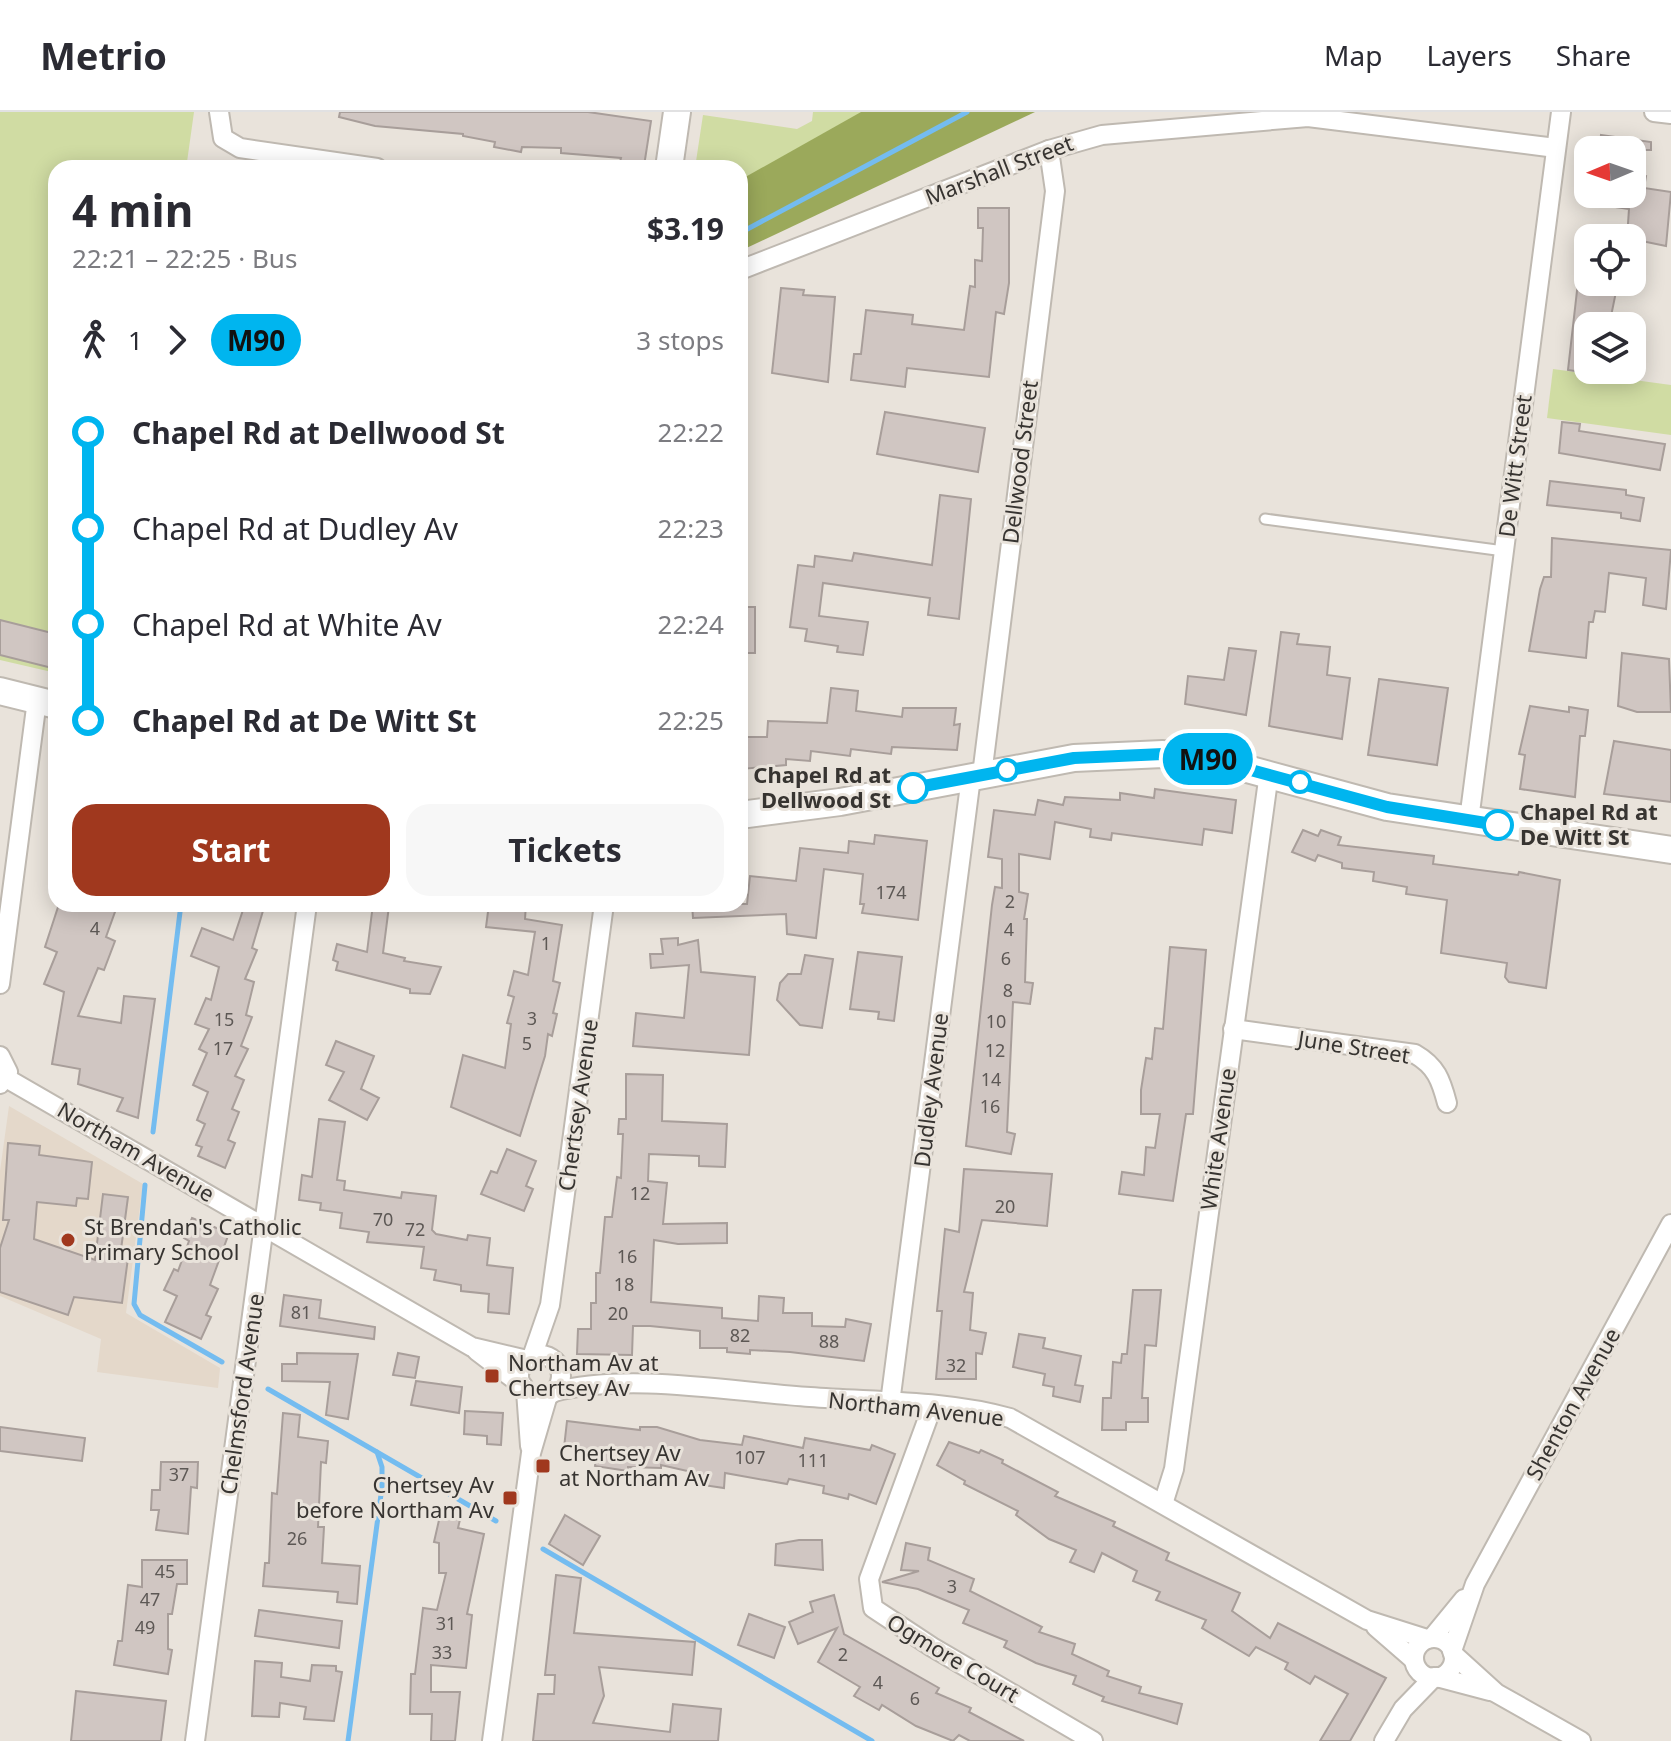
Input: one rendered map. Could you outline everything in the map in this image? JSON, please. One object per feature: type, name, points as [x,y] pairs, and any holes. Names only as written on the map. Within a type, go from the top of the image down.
[{"type":"main road","points":[[670,160],[677,112]]},
{"type":"main road","points":[[0,691],[47,703]]},
{"type":"main road","points":[[748,814],[840,802],[1074,758],[1141,754],[1206,759],[1269,773],[1387,807],[1671,850]]},
{"type":"street","points":[[219,112],[223,138],[257,152],[317,160]]},
{"type":"street","name":"De Witt Street","points":[[1469,820],[1561,112]]},
{"type":"street","points":[[1654,112],[1671,114]]},
{"type":"street","name":"Marshall Street","points":[[748,267],[1049,150],[1102,135],[1308,117],[1556,148]]},
{"type":"street","name":"Dellwood Street","points":[[977,776],[1055,191],[1049,150]]},
{"type":"street","points":[[0,984],[47,703]]},
{"type":"street","name":"White Avenue","points":[[1163,1504],[1174,1469],[1269,773]]},
{"type":"street","name":"Dudley Avenue","points":[[890,1403],[977,776]]},
{"type":"street","name":"Chelmsford Avenue","points":[[195,1741],[306,912]]},
{"type":"street","name":"Chertsey Avenue","points":[[530,1359],[550,1305],[603,912]]},
{"type":"street","name":"June Street","points":[[1233,1029],[1415,1054],[1430,1062],[1440,1078],[1447,1103]]},
{"type":"street","points":[[0,1056],[7,1065],[3,1081]]},
{"type":"street","name":"Northam Avenue","points":[[3,1081],[264,1226],[472,1347],[524,1389]]},
{"type":"street","name":"Shenton Avenue","points":[[1453,1652],[1475,1584],[1671,1224]]},
{"type":"street","name":"Chertsey Avenue","points":[[550,1305],[558,1365]]},
{"type":"street","name":"Northam Avenue","points":[[472,1347],[530,1359]]},
{"type":"street","points":[[492,1741],[531,1453],[551,1394],[561,1379],[558,1365],[545,1356],[530,1359],[520,1371],[531,1453]]},
{"type":"street","name":"Northam Avenue","points":[[558,1365],[605,1382],[890,1403],[1010,1418],[1367,1620],[1414,1661]]},
{"type":"street","name":"Northam Avenue","points":[[551,1394],[605,1382]]},
{"type":"street","points":[[524,1389],[535,1396],[551,1394]]},
{"type":"street","name":"Ogmore Court","points":[[932,1407],[869,1579],[873,1608],[932,1647],[1093,1741]]},
{"type":"street","name":"Shenton Avenue","points":[[1429,1639],[1475,1584]]},
{"type":"street","name":"Northam Avenue","points":[[1367,1620],[1429,1639]]},
{"type":"street","points":[[1403,1709],[1416,1650],[1429,1639],[1442,1640],[1496,1693],[1581,1741]]},
{"type":"street","points":[[1384,1741],[1403,1709],[1435,1677],[1451,1666],[1453,1652]]},
{"type":"street","points":[[1414,1661],[1420,1671],[1435,1677],[1496,1693]]},
{"type":"lane","points":[[1265,519],[1504,551]]},
{"type":"shaded area","name":"St Brendan's Catholic Primary School","points":[[9,1106],[143,1184],[126,1313],[220,1368],[218,1388],[97,1372],[101,1339],[0,1296],[0,1171]]},
{"type":"green space","points":[[0,112],[194,112],[187,160],[48,160],[48,671],[0,660]]},
{"type":"green space","points":[[813,112],[872,112],[748,182],[748,160],[696,160],[703,115],[797,129],[812,121]]},
{"type":"green space","points":[[861,112],[1035,112],[748,247],[748,176]]},
{"type":"green space","points":[[1553,369],[1574,372],[1574,384],[1646,382],[1671,385],[1671,435],[1547,418]]},
{"type":"building","points":[[340,112],[588,112],[651,121],[645,160],[620,160],[561,153],[561,148],[522,147],[521,152],[494,147],[495,142],[463,134],[375,126],[339,117]]},
{"type":"building","points":[[1646,141],[1651,142],[1651,150],[1646,150]]},
{"type":"building","points":[[1646,188],[1671,192],[1666,246],[1646,242],[1646,224],[1628,224],[1629,209],[1622,208],[1646,208]]},
{"type":"building","points":[[978,208],[1009,208],[1009,283],[1004,314],[996,312],[989,377],[907,368],[905,387],[851,380],[854,354],[861,354],[866,310],[913,315],[912,324],[964,330],[970,286],[975,287],[975,260],[982,261],[983,228],[978,228]]},
{"type":"building","points":[[781,288],[804,290],[803,295],[835,297],[828,382],[772,373]]},
{"type":"building","points":[[1576,296],[1615,296],[1612,312],[1575,312]]},
{"type":"building","points":[[1574,317],[1574,371],[1568,370]]},
{"type":"building","points":[[885,412],[985,428],[978,472],[877,454]]},
{"type":"building","points":[[1562,422],[1580,424],[1579,431],[1665,444],[1660,470],[1559,453]]},
{"type":"building","points":[[1550,481],[1626,490],[1626,495],[1644,498],[1640,521],[1621,518],[1621,513],[1547,505]]},
{"type":"building","points":[[940,495],[971,499],[959,619],[928,615],[930,598],[823,583],[819,616],[868,622],[863,655],[837,652],[838,646],[805,641],[807,629],[790,627],[798,565],[814,567],[815,556],[852,561],[854,553],[932,565]]},
{"type":"building","points":[[1552,538],[1671,550],[1666,609],[1643,605],[1646,578],[1609,573],[1605,612],[1595,611],[1593,622],[1589,622],[1586,658],[1529,651],[1540,589],[1544,577],[1551,577]]},
{"type":"building","points":[[748,607],[755,607],[755,653],[748,653]]},
{"type":"building","points":[[0,620],[48,632],[48,667],[0,655]]},
{"type":"building","points":[[1281,632],[1299,634],[1297,644],[1330,647],[1327,675],[1350,678],[1342,739],[1269,726]]},
{"type":"building","points":[[1229,648],[1256,651],[1246,715],[1185,704],[1188,676],[1224,680]]},
{"type":"building","points":[[1622,653],[1669,659],[1671,712],[1637,712],[1618,706]]},
{"type":"building","points":[[1379,679],[1448,688],[1437,765],[1368,755]]},
{"type":"building","points":[[831,688],[858,691],[856,711],[902,717],[903,708],[956,708],[954,725],[960,724],[957,750],[892,747],[891,754],[851,749],[850,756],[811,751],[810,761],[786,759],[786,765],[748,768],[748,737],[767,737],[768,721],[827,723]]},
{"type":"building","points":[[1530,706],[1569,712],[1569,707],[1588,710],[1585,736],[1580,736],[1575,797],[1520,789],[1525,755],[1519,754]]},
{"type":"building","points":[[1614,741],[1671,750],[1671,802],[1604,794]]},
{"type":"building","points":[[1155,789],[1236,800],[1232,833],[1204,829],[1202,845],[1112,833],[1111,840],[1090,837],[1091,829],[1055,822],[1050,859],[1019,854],[1019,892],[1028,894],[1024,919],[1027,919],[1025,982],[1033,983],[1030,1004],[1013,1002],[1007,1132],[1015,1134],[1011,1154],[966,1146],[992,905],[995,887],[1002,888],[1002,859],[988,857],[994,810],[1035,815],[1038,800],[1063,805],[1065,797],[1120,800],[1120,793],[1154,798]]},
{"type":"building","points":[[1303,830],[1318,836],[1321,830],[1341,837],[1338,845],[1434,856],[1433,864],[1518,875],[1519,872],[1560,880],[1546,988],[1509,982],[1505,977],[1507,963],[1441,953],[1447,900],[1406,894],[1407,887],[1373,881],[1374,872],[1342,868],[1342,863],[1318,855],[1315,861],[1292,852]]},
{"type":"building","points":[[875,835],[927,841],[918,920],[862,913],[863,874],[824,869],[816,938],[787,934],[786,914],[693,918],[693,912],[748,912],[750,876],[796,881],[800,848],[848,853],[849,841],[874,844]]},
{"type":"building","points":[[56,912],[115,912],[106,937],[115,941],[104,970],[98,968],[78,1016],[121,1023],[124,996],[155,999],[138,1118],[117,1111],[123,1098],[78,1084],[80,1069],[52,1064],[64,992],[44,984],[57,952],[45,947]]},
{"type":"building","points":[[242,912],[263,912],[252,948],[257,950],[245,979],[254,982],[246,1015],[252,1017],[241,1046],[248,1049],[235,1076],[244,1080],[232,1109],[239,1112],[228,1140],[235,1143],[225,1168],[198,1156],[202,1147],[196,1145],[205,1124],[197,1120],[208,1092],[193,1085],[207,1053],[199,1049],[209,1029],[195,1024],[206,998],[211,1000],[219,967],[191,956],[202,928],[233,940]]},
{"type":"building","points":[[372,912],[388,912],[383,953],[405,958],[404,961],[441,967],[430,994],[410,993],[410,989],[336,970],[338,962],[333,960],[337,944],[367,952]]},
{"type":"building","points":[[488,912],[525,912],[525,919],[562,925],[553,981],[560,983],[553,1013],[557,1014],[552,1036],[548,1034],[545,1056],[520,1136],[451,1107],[463,1055],[505,1068],[511,1024],[507,1023],[514,997],[508,995],[514,971],[528,975],[535,932],[486,927]]},
{"type":"building","points":[[678,938],[678,945],[698,940],[701,972],[755,977],[749,1055],[633,1046],[636,1013],[684,1018],[689,965],[651,968],[650,954],[663,954],[661,939]]},
{"type":"building","points":[[1170,947],[1206,950],[1193,1114],[1186,1114],[1173,1201],[1119,1194],[1122,1172],[1144,1175],[1146,1147],[1155,1148],[1160,1114],[1141,1114],[1141,1090],[1146,1058],[1152,1059],[1155,1028],[1163,1029]]},
{"type":"building","points":[[858,952],[902,957],[894,1021],[878,1019],[879,1012],[850,1009]]},
{"type":"building","points":[[805,955],[833,959],[822,1028],[800,1025],[777,1000],[780,983],[788,974],[801,974]]},
{"type":"building","points":[[336,1041],[374,1056],[361,1089],[379,1098],[367,1120],[329,1100],[344,1072],[326,1065]]},
{"type":"building","points":[[626,1074],[663,1075],[662,1121],[727,1124],[725,1167],[699,1166],[699,1156],[649,1154],[648,1181],[667,1183],[663,1224],[727,1223],[727,1243],[678,1244],[654,1240],[651,1302],[722,1308],[722,1318],[758,1321],[759,1296],[784,1298],[783,1313],[812,1313],[812,1326],[845,1327],[846,1319],[871,1324],[864,1361],[790,1352],[750,1350],[750,1354],[727,1352],[727,1348],[700,1348],[700,1331],[650,1326],[633,1326],[632,1355],[577,1354],[578,1329],[591,1329],[591,1303],[596,1303],[596,1273],[600,1273],[605,1217],[612,1217],[617,1177],[621,1178],[623,1134],[618,1134],[619,1119],[626,1119]]},
{"type":"building","points":[[319,1119],[345,1122],[337,1180],[345,1181],[344,1190],[401,1198],[402,1192],[436,1196],[432,1230],[436,1234],[467,1240],[468,1235],[490,1238],[487,1265],[513,1268],[509,1314],[488,1312],[489,1294],[461,1291],[461,1285],[434,1280],[436,1270],[421,1268],[424,1247],[367,1242],[369,1232],[340,1228],[342,1213],[320,1210],[321,1203],[299,1200],[302,1175],[312,1177]]},
{"type":"building","points":[[8,1143],[40,1146],[39,1155],[92,1162],[88,1199],[77,1198],[76,1206],[37,1202],[34,1239],[95,1260],[103,1194],[128,1197],[120,1257],[128,1258],[122,1303],[74,1297],[68,1315],[0,1292],[0,1248],[9,1220],[3,1220]]},
{"type":"building","points":[[507,1149],[536,1161],[526,1186],[533,1189],[524,1211],[481,1194],[491,1171],[497,1173]]},
{"type":"building","points":[[964,1169],[1052,1174],[1047,1226],[982,1220],[964,1292],[973,1293],[970,1330],[986,1333],[982,1354],[976,1353],[976,1379],[936,1379],[942,1311],[937,1311],[945,1229],[959,1232]]},
{"type":"building","points":[[192,1218],[229,1233],[210,1285],[218,1289],[206,1315],[211,1317],[201,1339],[165,1322],[177,1296],[164,1290],[174,1269],[178,1271],[189,1241],[184,1238]]},
{"type":"building","points":[[1133,1290],[1161,1290],[1156,1346],[1145,1345],[1142,1398],[1148,1398],[1148,1422],[1126,1422],[1126,1430],[1102,1430],[1103,1398],[1111,1398],[1113,1362],[1121,1363],[1122,1354],[1127,1354]]},
{"type":"building","points":[[284,1295],[321,1300],[319,1318],[375,1327],[374,1339],[280,1326]]},
{"type":"building","points":[[1019,1334],[1045,1338],[1043,1348],[1081,1356],[1075,1385],[1083,1386],[1080,1402],[1053,1396],[1054,1387],[1043,1385],[1045,1374],[1013,1367]]},
{"type":"building","points":[[297,1353],[358,1354],[348,1419],[326,1415],[330,1382],[282,1381],[282,1364],[297,1364]]},
{"type":"building","points":[[398,1353],[419,1357],[415,1378],[393,1375]]},
{"type":"building","points":[[416,1381],[462,1387],[459,1413],[411,1405]]},
{"type":"building","points":[[465,1411],[503,1413],[501,1445],[487,1444],[487,1436],[464,1434]]},
{"type":"building","points":[[283,1413],[300,1415],[298,1437],[328,1441],[326,1463],[321,1462],[318,1527],[324,1527],[322,1563],[360,1566],[357,1604],[337,1602],[338,1592],[263,1586],[265,1563],[269,1563],[272,1493],[277,1494]]},
{"type":"building","points":[[567,1421],[640,1430],[640,1427],[657,1427],[700,1440],[742,1445],[744,1436],[803,1448],[805,1438],[870,1450],[872,1445],[895,1454],[876,1504],[849,1494],[848,1499],[823,1493],[824,1486],[789,1479],[787,1484],[725,1473],[724,1488],[703,1485],[705,1475],[661,1465],[661,1468],[628,1467],[628,1471],[595,1466],[597,1452],[564,1448]]},
{"type":"building","points":[[0,1427],[85,1438],[82,1461],[0,1451]]},
{"type":"building","points":[[949,1442],[979,1453],[981,1450],[1003,1460],[1002,1463],[1058,1492],[1055,1496],[1115,1522],[1113,1526],[1169,1553],[1166,1560],[1240,1593],[1232,1611],[1270,1638],[1278,1623],[1386,1678],[1350,1741],[1320,1741],[1348,1694],[1315,1676],[1310,1684],[1285,1669],[1288,1663],[1256,1647],[1249,1656],[1202,1628],[1206,1620],[1156,1600],[1160,1592],[1133,1581],[1137,1571],[1102,1553],[1094,1572],[1070,1562],[1076,1550],[1049,1539],[1016,1515],[1018,1511],[964,1484],[965,1481],[937,1465]]},
{"type":"building","points":[[161,1462],[198,1462],[197,1488],[191,1487],[188,1534],[156,1530],[159,1510],[151,1510],[152,1490],[160,1490]]},
{"type":"building","points":[[442,1507],[462,1511],[458,1528],[484,1534],[467,1614],[472,1615],[466,1668],[431,1665],[431,1692],[460,1692],[455,1741],[431,1741],[432,1714],[410,1714],[411,1674],[415,1674],[423,1608],[437,1610],[446,1573],[439,1573],[439,1543],[434,1542]]},
{"type":"building","points":[[565,1515],[600,1536],[583,1565],[549,1544]]},
{"type":"building","points":[[822,1540],[823,1570],[775,1565],[776,1544]]},
{"type":"building","points":[[906,1543],[930,1548],[928,1560],[974,1579],[970,1591],[1042,1627],[1039,1632],[1075,1644],[1072,1654],[1109,1671],[1107,1676],[1141,1687],[1139,1693],[1182,1704],[1177,1724],[1102,1701],[1104,1697],[1073,1684],[1076,1676],[1036,1663],[1004,1647],[1007,1641],[963,1623],[969,1610],[918,1589],[882,1582],[919,1571],[901,1570]]},
{"type":"building","points":[[142,1560],[187,1560],[187,1584],[177,1584],[172,1614],[168,1614],[168,1649],[172,1650],[168,1674],[114,1665],[118,1641],[122,1641],[128,1585],[142,1587]]},
{"type":"building","points":[[556,1575],[581,1578],[574,1633],[695,1642],[692,1675],[599,1667],[604,1696],[593,1723],[670,1732],[673,1704],[721,1709],[718,1741],[533,1741],[538,1694],[554,1694],[555,1675],[545,1675]]},
{"type":"building","points":[[834,1595],[844,1634],[939,1688],[936,1693],[971,1708],[969,1712],[1024,1741],[970,1741],[959,1735],[953,1741],[916,1726],[882,1705],[879,1710],[854,1696],[860,1687],[818,1662],[837,1628],[798,1644],[789,1622],[813,1612],[810,1602]]},
{"type":"building","points":[[259,1610],[342,1621],[339,1648],[255,1636]]},
{"type":"building","points":[[749,1614],[785,1627],[774,1658],[738,1645]]},
{"type":"building","points":[[255,1661],[282,1663],[281,1677],[310,1681],[312,1665],[336,1666],[336,1671],[342,1672],[334,1721],[304,1719],[306,1707],[280,1703],[279,1717],[252,1716]]},
{"type":"building","points":[[76,1691],[166,1701],[161,1741],[71,1741]]},
{"type":"waterway","points":[[748,229],[967,112]]},
{"type":"waterway","points":[[153,1132],[180,912]]},
{"type":"waterway","points":[[145,1185],[134,1304],[140,1315],[222,1362]]},
{"type":"waterway","points":[[268,1389],[496,1521]]},
{"type":"waterway","points":[[348,1741],[382,1487],[382,1467],[377,1452]]},
{"type":"waterway","points":[[543,1549],[872,1741]]},
{"type":"bus line","name":"M90","points":[[913,788],[1074,758],[1163,754],[1206,759],[1269,773],[1387,807],[1498,825]]},
{"type":"place","name":"Chapel Rd at Dellwood St","points":[[913,788]]},
{"type":"place","name":"Chapel Rd at De Witt St","points":[[1498,825]]},
{"type":"place","name":"St Brendan's Catholic Primary School","points":[[68,1240]]},
{"type":"place","name":"Northam Av at Chertsey Av","points":[[492,1376]]},
{"type":"place","name":"Chertsey Av at Northam Av","points":[[543,1466]]},
{"type":"place","name":"Chertsey Av before Northam Av","points":[[510,1498]]}]
